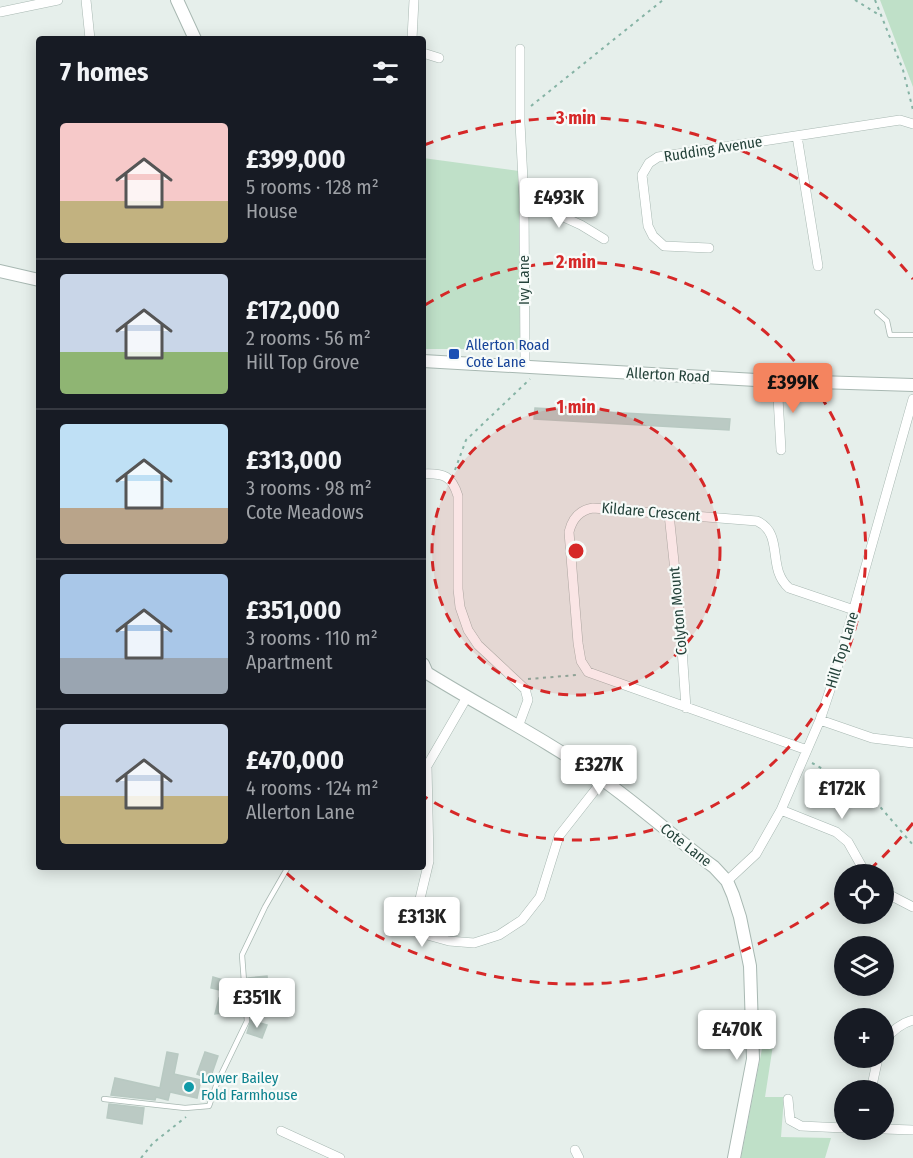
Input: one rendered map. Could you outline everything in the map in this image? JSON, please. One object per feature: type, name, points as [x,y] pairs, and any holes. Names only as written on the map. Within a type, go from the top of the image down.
[{"type":"street","points":[[0,12],[58,0]]},
{"type":"street","points":[[86,0],[90,36]]},
{"type":"street","points":[[177,0],[194,36]]},
{"type":"street","points":[[412,36],[414,0]]},
{"type":"street","name":"Ivy Lane","points":[[520,49],[525,366]]},
{"type":"street","points":[[426,54],[439,58]]},
{"type":"street","name":"Rudding Avenue","points":[[709,248],[664,246],[653,236],[648,226],[642,175],[649,163],[658,157],[900,120],[913,124]]},
{"type":"street","points":[[796,136],[818,266]]},
{"type":"street","points":[[524,199],[581,225],[604,239]]},
{"type":"street","points":[[0,271],[36,279]]},
{"type":"street","name":"Allerton Road","points":[[426,361],[913,385]]},
{"type":"street","points":[[777,380],[781,450]]},
{"type":"street","name":"Hill Top Lane","points":[[727,881],[756,854],[781,810],[820,720],[854,610],[913,399]]},
{"type":"street","points":[[426,474],[449,478],[458,496],[460,607],[468,630],[478,645],[525,689],[528,700],[518,727]]},
{"type":"street","name":"Kildare Crescent","points":[[591,674],[583,665],[578,643],[569,532],[578,514],[593,507],[752,520],[761,523],[771,534],[777,572],[784,584],[789,588],[854,610]]},
{"type":"street","name":"Colyton Mount","points":[[669,514],[686,708]]},
{"type":"street","name":"Cote Lane","points":[[426,671],[467,698],[558,750],[603,780],[714,867],[727,881],[740,917],[750,966],[753,1059],[734,1158]]},
{"type":"street","points":[[591,674],[805,754]]},
{"type":"street","points":[[467,698],[427,766],[429,861],[419,903],[410,918],[420,933],[449,941],[474,943],[499,935],[522,920],[540,897],[559,836],[603,780]]},
{"type":"street","points":[[820,720],[872,738],[913,743]]},
{"type":"street","points":[[781,810],[836,832],[848,842],[860,864]]},
{"type":"street","points":[[894,897],[913,907]]},
{"type":"street","points":[[894,1030],[913,1020]]},
{"type":"street","points":[[788,1100],[790,1120],[801,1126],[834,1128]]},
{"type":"street","points":[[894,1129],[913,1130]]},
{"type":"street","points":[[281,1131],[329,1156],[340,1158]]},
{"type":"lane","points":[[877,312],[886,321],[890,335],[913,335]]},
{"type":"lane","points":[[104,1099],[185,1108],[209,1106],[217,1083],[247,1021],[242,956],[265,907],[286,870]]},
{"type":"path","points":[[520,116],[663,0]]},
{"type":"path","points":[[855,0],[882,16]]},
{"type":"path","points":[[875,0],[903,70],[913,110]]},
{"type":"path","points":[[451,481],[466,440],[542,367]]},
{"type":"path","points":[[514,680],[591,674]]},
{"type":"path","points":[[805,754],[870,795],[913,845]]},
{"type":"path","points":[[141,1158],[153,1143],[197,1107]]},
{"type":"green space","points":[[880,0],[913,0],[913,87]]},
{"type":"green space","points":[[426,158],[519,171],[520,349],[426,349]]},
{"type":"green space","points":[[775,1032],[765,1097],[784,1097],[781,1137],[831,1138],[825,1158],[741,1158],[765,1033]]},
{"type":"building","points":[[535,408],[730,419],[729,430],[534,419]]},
{"type":"building","points":[[267,976],[270,1008],[251,1011],[248,978]]},
{"type":"building","points":[[213,977],[223,980],[220,990],[211,988]]},
{"type":"building","points":[[219,998],[241,1005],[242,1011],[215,1014]]},
{"type":"building","points":[[251,1020],[267,1025],[262,1038],[247,1033]]},
{"type":"building","points":[[167,1052],[178,1054],[174,1074],[201,1080],[197,1098],[170,1092],[168,1100],[156,1097],[155,1100],[111,1095],[115,1078],[160,1088]]},
{"type":"building","points":[[205,1052],[218,1056],[210,1079],[197,1074]]},
{"type":"building","points":[[109,1104],[144,1108],[142,1124],[107,1118]]},
{"type":"place","name":"Allerton Road Cote Lane","points":[[454,354]]},
{"type":"place","name":"Lower Bailey Fold Farmhouse","points":[[189,1087]]}]
